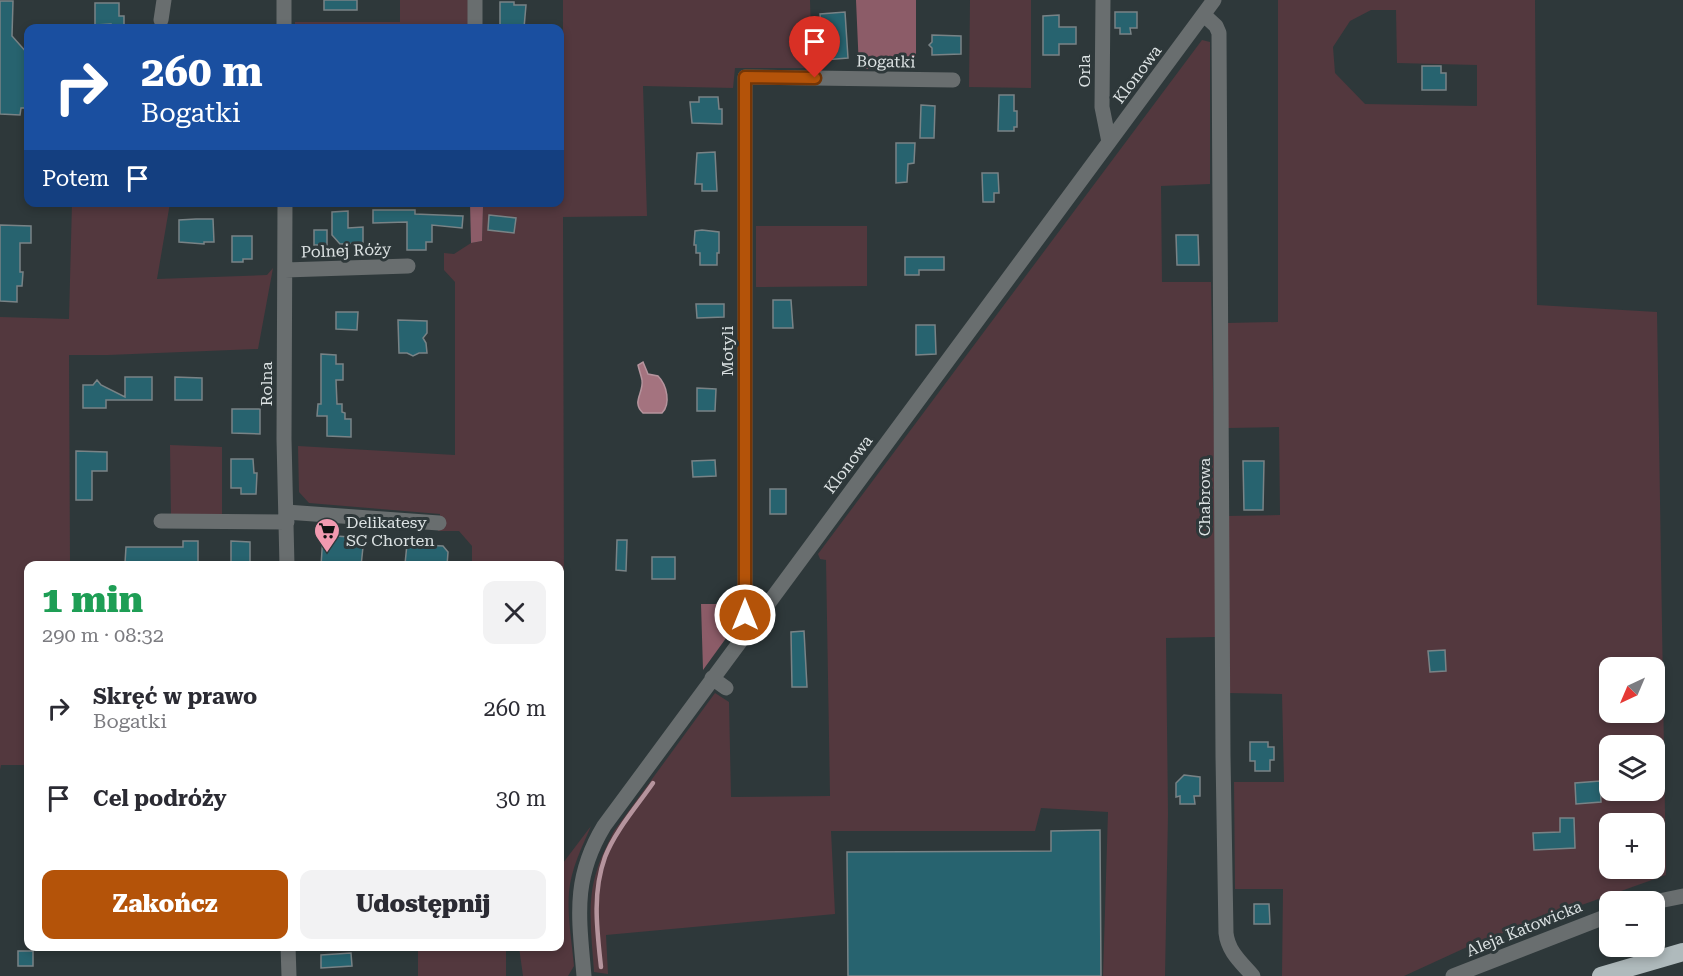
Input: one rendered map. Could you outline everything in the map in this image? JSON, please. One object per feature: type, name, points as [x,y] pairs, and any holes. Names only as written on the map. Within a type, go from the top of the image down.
[{"type":"highway","points":[[1601,976],[1683,952]]},
{"type":"street","points":[[161,21],[164,0]]},
{"type":"street","points":[[284,0],[284,24]]},
{"type":"street","points":[[474,24],[475,0]]},
{"type":"street","name":"Orla","points":[[1103,0],[1102,107],[1109,142]]},
{"type":"street","name":"Klonowa","points":[[584,976],[579,902],[581,882],[590,850],[604,826],[1214,0]]},
{"type":"street","name":"Chabrowa","points":[[1204,15],[1216,26],[1219,33],[1226,933],[1232,952],[1253,976]]},
{"type":"street","name":"Bogatki","points":[[745,77],[954,80]]},
{"type":"street","name":"Motyli","points":[[745,77],[745,615],[752,623]]},
{"type":"street","name":"Rolna","points":[[285,207],[287,561]]},
{"type":"street","name":"Polnej Róży","points":[[285,270],[408,266]]},
{"type":"street","points":[[161,521],[287,517],[439,523]]},
{"type":"street","points":[[712,678],[726,688]]},
{"type":"street","points":[[1665,900],[1683,896]]},
{"type":"street","name":"Aleja Katowicka","points":[[1453,976],[1599,919]]},
{"type":"street","points":[[288,951],[289,976]]},
{"type":"shaded area","points":[[400,0],[470,0],[469,24],[295,24],[295,22],[400,22]]},
{"type":"shaded area","points":[[563,0],[810,0],[812,68],[735,68],[733,88],[643,86],[647,216],[563,217],[564,561],[472,561],[472,546],[459,531],[438,531],[440,514],[309,503],[299,492],[298,446],[455,455],[455,282],[444,270],[444,253],[454,254],[471,243],[482,241],[483,207],[564,207]]},
{"type":"shaded area","points":[[856,0],[916,0],[916,69],[859,69]]},
{"type":"shaded area","points":[[970,0],[1031,0],[1031,88],[969,87]]},
{"type":"shaded area","points":[[1278,0],[1535,0],[1537,305],[1657,312],[1663,657],[1599,657],[1599,723],[1664,723],[1664,735],[1599,735],[1599,801],[1665,801],[1666,875],[1665,813],[1599,813],[1599,879],[1655,879],[1621,891],[1599,891],[1599,899],[1478,942],[1404,976],[1282,976],[1283,889],[1235,889],[1234,782],[1284,782],[1282,694],[1227,693],[1226,516],[1280,515],[1279,427],[1228,428],[1227,323],[1278,322]],"holes":[[[1371,10],[1396,10],[1397,63],[1477,65],[1477,106],[1365,104],[1335,73],[1333,47],[1350,21]]]},
{"type":"shaded area","points":[[1202,40],[1210,42],[1210,184],[1161,186],[1162,282],[1211,282],[1216,547],[1215,637],[1166,638],[1168,814],[1165,976],[1103,976],[1108,812],[1041,808],[1035,831],[831,831],[835,914],[606,935],[608,974],[594,972],[592,895],[603,855],[614,831],[715,693],[729,702],[731,797],[830,796],[826,560],[820,559],[818,554]]},
{"type":"shaded area","points":[[72,207],[169,207],[157,279],[267,275],[273,268],[258,349],[69,355],[70,561],[24,561],[24,765],[1,765],[0,770],[0,317],[69,319]]},
{"type":"shaded area","points":[[470,207],[483,207],[482,241],[471,243]]},
{"type":"shaded area","points":[[756,226],[867,226],[867,286],[756,287]]},
{"type":"shaded area","points":[[643,362],[648,374],[658,376],[666,389],[667,400],[662,413],[643,413],[638,405],[642,380],[638,365]]},
{"type":"shaded area","points":[[170,445],[222,447],[222,516],[171,516]]},
{"type":"shaded area","points":[[701,604],[737,604],[737,623],[703,670]]},
{"type":"shaded area","points":[[591,826],[570,883],[569,920],[574,966],[568,976],[523,976],[520,951],[564,951],[564,862]]},
{"type":"shaded area","points":[[418,951],[506,951],[506,976],[418,976]]},
{"type":"building","points":[[324,0],[357,0],[357,10],[324,10]]},
{"type":"building","points":[[0,1],[13,1],[12,36],[24,50],[24,108],[21,108],[20,115],[0,114]]},
{"type":"building","points":[[500,2],[526,5],[524,24],[500,24]]},
{"type":"building","points":[[95,3],[119,3],[119,16],[124,16],[124,24],[95,24]]},
{"type":"building","points":[[845,12],[848,58],[823,60],[820,14]]},
{"type":"building","points":[[1115,12],[1137,12],[1137,28],[1130,28],[1131,34],[1120,34],[1120,28],[1115,28]]},
{"type":"building","points":[[1059,15],[1059,27],[1076,27],[1076,44],[1059,44],[1059,55],[1043,55],[1043,16]]},
{"type":"building","points":[[932,35],[961,36],[961,54],[932,55],[932,48],[929,45],[932,42]]},
{"type":"building","points":[[1422,66],[1441,66],[1441,73],[1446,73],[1446,90],[1422,90]]},
{"type":"building","points":[[999,95],[1014,95],[1017,127],[1014,127],[1014,131],[998,131]]},
{"type":"building","points":[[699,97],[718,97],[719,109],[722,109],[722,124],[692,123],[690,102],[699,102]]},
{"type":"building","points":[[921,105],[935,106],[934,138],[920,138]]},
{"type":"building","points":[[896,143],[915,143],[914,163],[908,164],[907,182],[896,183]]},
{"type":"building","points":[[715,152],[717,191],[702,191],[702,184],[695,184],[697,153]]},
{"type":"building","points":[[982,173],[998,173],[999,193],[994,193],[994,202],[983,202]]},
{"type":"building","points":[[373,210],[415,210],[415,214],[463,216],[462,228],[432,225],[432,242],[426,242],[426,250],[407,250],[407,222],[373,223]]},
{"type":"building","points":[[348,211],[348,228],[363,227],[363,243],[340,244],[332,235],[332,212]]},
{"type":"building","points":[[489,215],[516,218],[514,233],[488,230]]},
{"type":"building","points":[[213,219],[214,242],[204,242],[204,244],[179,242],[179,220]]},
{"type":"building","points":[[0,225],[31,226],[31,243],[20,243],[20,272],[23,272],[22,286],[17,286],[17,302],[0,301]]},
{"type":"building","points":[[314,230],[327,230],[327,245],[314,245]]},
{"type":"building","points":[[695,231],[719,232],[717,265],[700,265],[700,253],[696,253],[696,245],[694,245]]},
{"type":"building","points":[[1176,235],[1198,235],[1199,265],[1177,265]]},
{"type":"building","points":[[232,236],[252,236],[252,259],[232,262]]},
{"type":"building","points":[[905,257],[944,257],[944,270],[919,270],[919,275],[905,275]]},
{"type":"building","points":[[773,300],[791,300],[793,328],[773,328]]},
{"type":"building","points":[[696,304],[724,304],[724,317],[697,318]]},
{"type":"building","points":[[336,312],[358,312],[357,330],[336,329]]},
{"type":"building","points":[[398,320],[427,321],[427,333],[423,338],[427,353],[413,356],[399,353]]},
{"type":"building","points":[[916,325],[935,325],[936,354],[916,355]]},
{"type":"building","points":[[321,354],[336,355],[336,364],[343,364],[343,380],[336,380],[337,404],[342,404],[345,419],[351,419],[351,437],[327,436],[327,416],[317,416],[318,404],[321,404]]},
{"type":"building","points":[[125,377],[152,377],[152,400],[106,400],[106,408],[83,408],[83,385],[93,385],[97,380],[101,385],[125,397]]},
{"type":"building","points":[[175,377],[202,378],[202,400],[175,400]]},
{"type":"building","points":[[697,388],[716,389],[715,411],[697,411]]},
{"type":"building","points":[[232,409],[260,409],[260,434],[232,433]]},
{"type":"building","points":[[76,451],[107,452],[107,471],[92,471],[92,500],[76,500]]},
{"type":"building","points":[[231,459],[253,459],[254,473],[257,473],[256,494],[241,494],[241,488],[231,488]]},
{"type":"building","points":[[715,460],[716,476],[693,477],[692,461]]},
{"type":"building","points":[[1243,461],[1264,461],[1263,510],[1244,510]]},
{"type":"building","points":[[770,489],[786,489],[786,514],[770,514]]},
{"type":"building","points":[[323,535],[349,537],[348,545],[363,547],[362,561],[321,561]]},
{"type":"building","points":[[617,540],[627,540],[626,571],[616,570]]},
{"type":"building","points":[[183,541],[198,541],[198,561],[125,561],[126,547],[183,547]]},
{"type":"building","points":[[231,541],[250,542],[250,561],[231,561]]},
{"type":"building","points":[[407,544],[443,546],[448,552],[447,561],[405,561]]},
{"type":"building","points":[[652,557],[675,557],[675,579],[652,579]]},
{"type":"building","points":[[804,631],[807,687],[792,687],[791,632]]},
{"type":"building","points":[[1445,650],[1446,671],[1430,672],[1428,651]]},
{"type":"building","points":[[1250,742],[1268,742],[1268,747],[1274,747],[1274,760],[1270,760],[1270,771],[1255,771],[1255,761],[1250,761]]},
{"type":"building","points":[[1184,775],[1200,777],[1200,796],[1194,796],[1195,804],[1180,804],[1180,796],[1176,797],[1176,783]]},
{"type":"building","points":[[1599,781],[1599,801],[1601,802],[1576,804],[1575,783]]},
{"type":"building","points":[[1560,818],[1574,818],[1575,848],[1534,850],[1533,833],[1560,832]]},
{"type":"building","points":[[1100,830],[1101,976],[848,976],[847,852],[1051,851],[1051,831]]},
{"type":"building","points":[[1254,904],[1269,904],[1270,924],[1254,924]]},
{"type":"building","points":[[18,951],[33,951],[33,966],[18,966]]},
{"type":"building","points":[[351,953],[352,966],[321,968],[321,955]]},
{"type":"waterway","points":[[601,967],[597,912],[601,871],[614,838],[653,783]]},
{"type":"place","name":"Delikatesy SC Chorten","points":[[327,554]]},
{"type":"route","points":[[745,615],[745,77],[815,78]]}]
